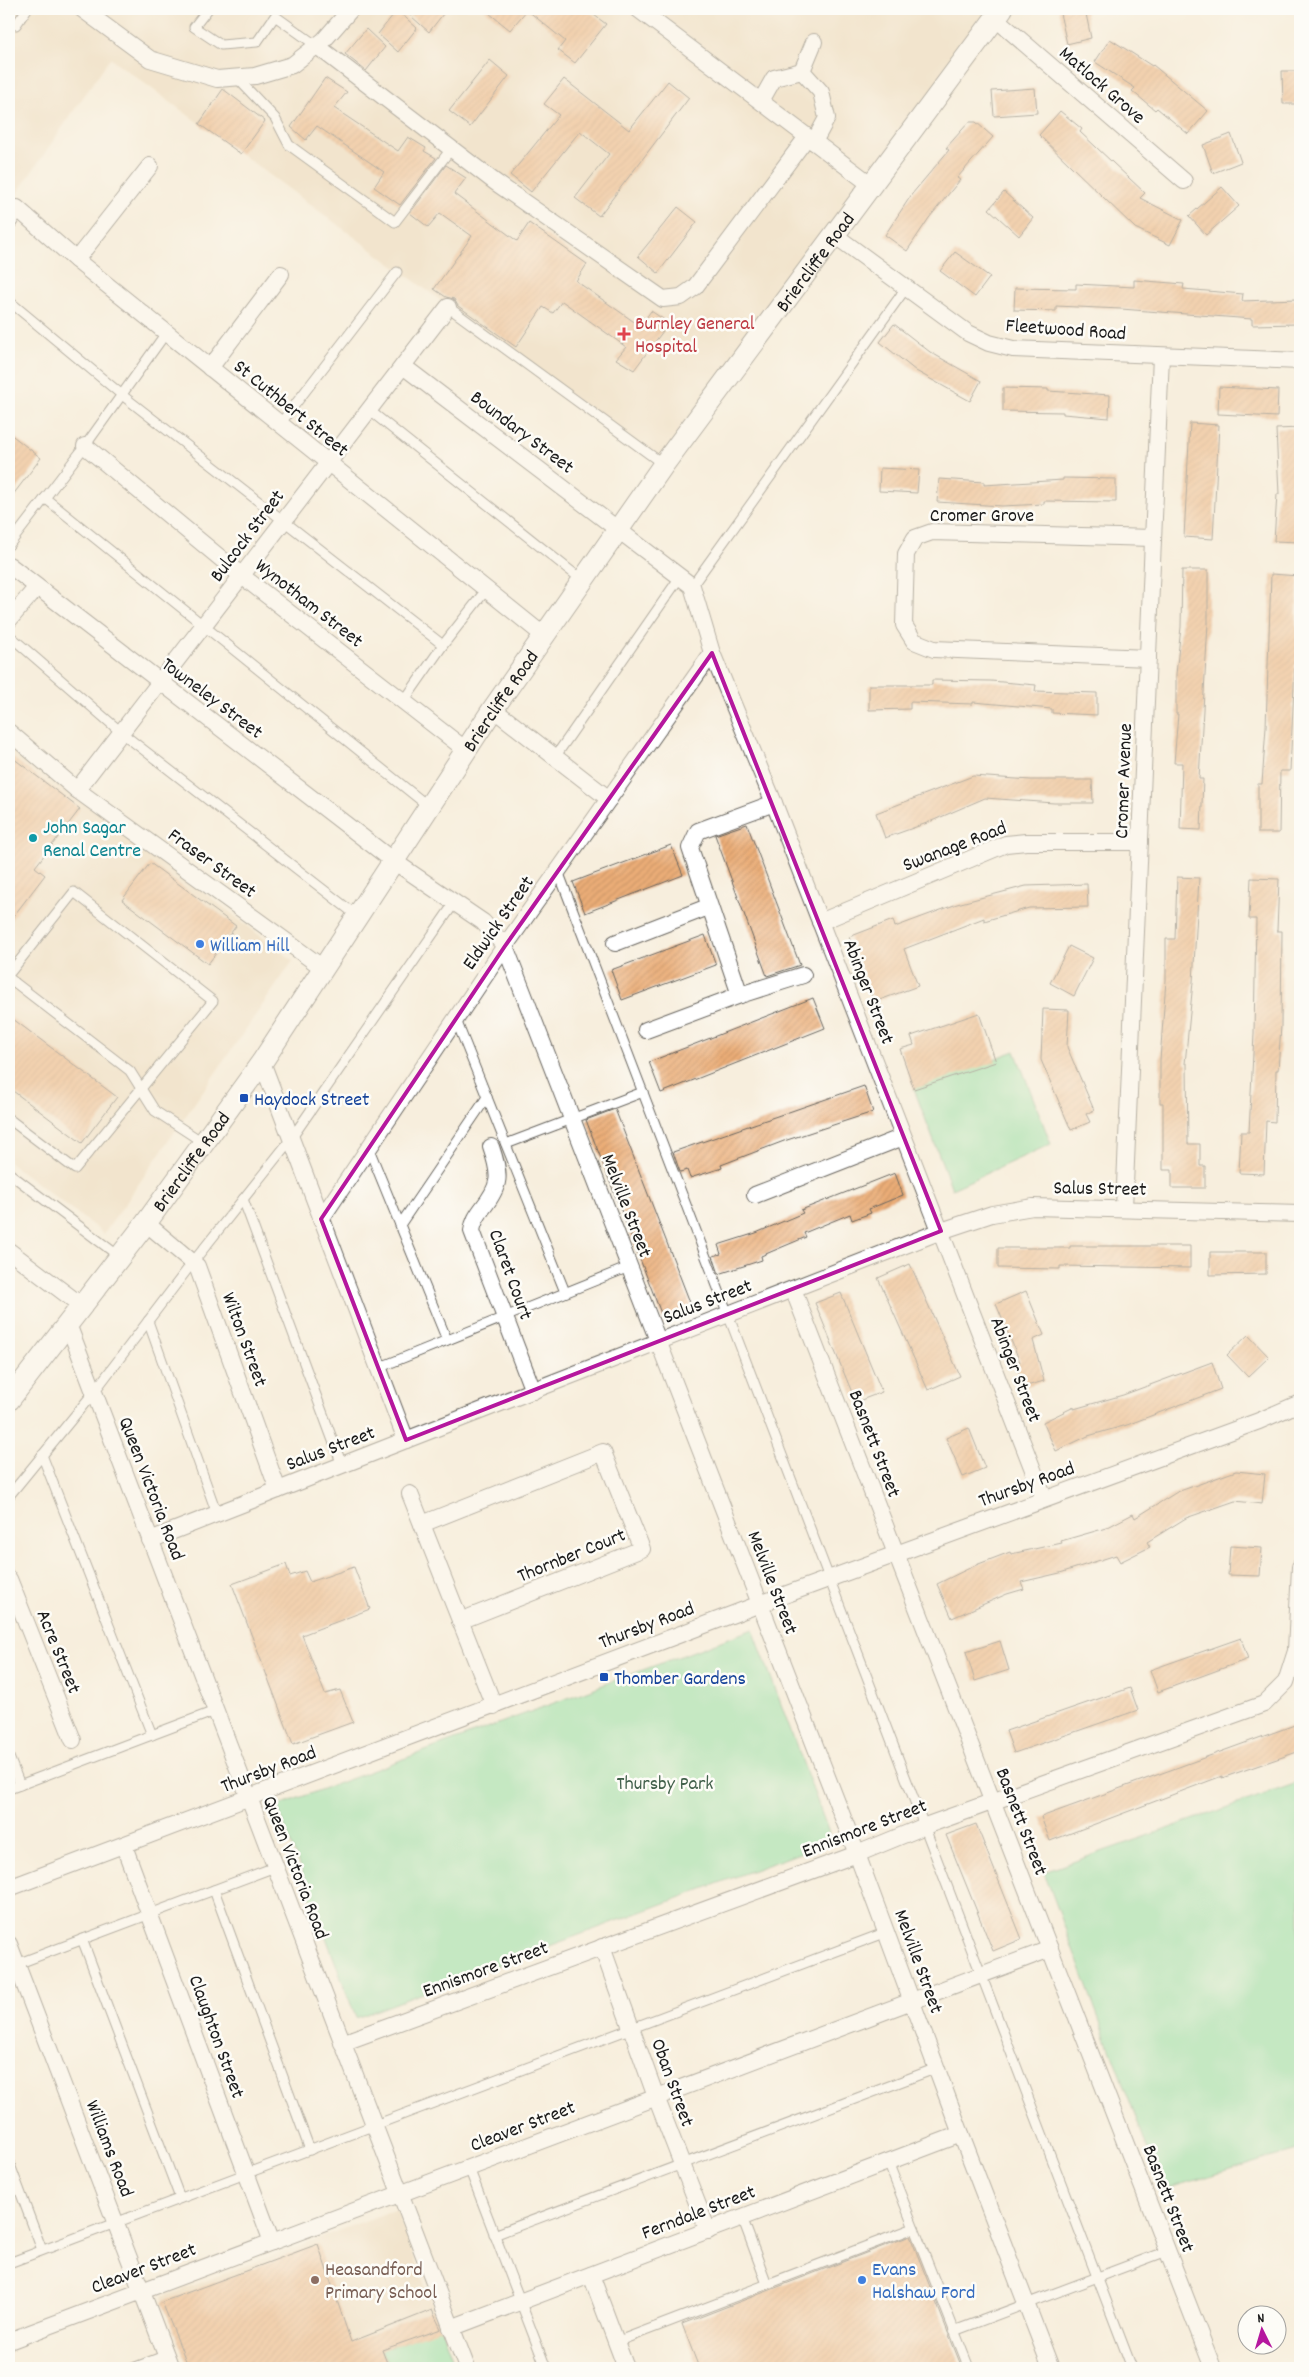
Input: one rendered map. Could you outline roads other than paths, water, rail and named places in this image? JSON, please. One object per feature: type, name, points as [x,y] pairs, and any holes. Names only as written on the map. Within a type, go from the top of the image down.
[{"type":"street","points":[[82,9],[150,59],[217,79],[255,76],[292,65],[324,40],[343,11]]},
{"type":"street","points":[[638,9],[870,184]]},
{"type":"street","name":"Matlock Grove","points":[[998,13],[1184,181]]},
{"type":"street","name":"Briercliffe Road","points":[[9,1400],[146,1224],[262,1062],[492,709],[664,464],[998,13]]},
{"type":"street","points":[[802,72],[814,42]]},
{"type":"street","points":[[316,46],[451,149],[663,299],[681,297],[695,287],[827,118],[820,92],[802,72]]},
{"type":"street","points":[[761,101],[774,78],[802,72]]},
{"type":"street","points":[[76,260],[150,166]]},
{"type":"street","name":"St Cuthbert Street","points":[[13,215],[76,260],[543,635]]},
{"type":"street","name":"Fleetwood Road","points":[[833,234],[968,333],[990,344],[1013,349],[1300,361]]},
{"type":"street","points":[[210,368],[281,274]]},
{"type":"street","name":"Bulcock Street","points":[[78,790],[448,307]]},
{"type":"street","name":"Cromer Avenue","points":[[1124,1208],[1161,356]]},
{"type":"street","name":"Boundary Street","points":[[403,366],[618,529]]},
{"type":"street","name":"Wynotham Street","points":[[85,446],[242,576],[466,750]]},
{"type":"street","points":[[618,529],[686,581]]},
{"type":"street","name":"Cromer Grove","points":[[1148,658],[934,649],[914,641],[904,625],[906,554],[915,538],[932,532],[1153,538]]},
{"type":"street","name":"Towneley Street","points":[[9,565],[392,860]]},
{"type":"street","name":"Abinger Street","points":[[686,581],[712,653],[774,803],[1044,1498]]},
{"type":"street","points":[[9,620],[37,587]]},
{"type":"street","name":"Eldwick Street","points":[[321,1219],[505,946],[712,653]]},
{"type":"street","points":[[492,709],[609,799]]},
{"type":"street","name":"Fraser Street","points":[[9,732],[78,790],[323,968]]},
{"type":"street","points":[[740,995],[708,907],[690,848],[698,831],[774,803]]},
{"type":"street","name":"Swanage Road","points":[[820,922],[1006,844],[1026,842],[1140,842]]},
{"type":"street","name":"Melville Street","points":[[392,860],[483,922],[505,946],[887,1932],[961,2134],[1051,2368]]},
{"type":"street","points":[[615,943],[708,907]]},
{"type":"street","points":[[646,1030],[740,995],[802,975]]},
{"type":"street","points":[[262,1062],[406,1440]]},
{"type":"street","points":[[755,1195],[903,1137]]},
{"type":"street","name":"Claret Court","points":[[498,1146],[498,1180],[495,1193],[477,1216],[472,1231],[533,1391]]},
{"type":"street","name":"Salus Street","points":[[150,1540],[941,1231],[992,1214],[1033,1207],[1300,1214]]},
{"type":"street","name":"Wilton Street","points":[[146,1224],[197,1266],[278,1490]]},
{"type":"street","points":[[9,1251],[82,1306]]},
{"type":"street","name":"Basnett Street","points":[[793,1289],[1213,2368]]},
{"type":"street","name":"Queen Victoria Road","points":[[68,1324],[467,2368]]},
{"type":"street","name":"Thursby Road","points":[[9,1888],[760,1604],[1044,1498],[1259,1421],[1300,1403]]},
{"type":"street","name":"Thornber Court","points":[[422,1524],[603,1452],[642,1549],[460,1621]]},
{"type":"street","points":[[410,1494],[494,1706]]},
{"type":"street","name":"Ennismore Street","points":[[342,2043],[857,1854],[924,1826],[1264,1704],[1286,1682],[1296,1651],[1300,1568]]},
{"type":"street","name":"Acre Street","points":[[9,1579],[73,1740]]},
{"type":"street","name":"Claughton Street","points":[[124,1846],[272,2242]]},
{"type":"street","name":"Williams Road","points":[[9,1944],[13,1966],[117,2222],[169,2362]]},
{"type":"street","name":"Oban Street","points":[[602,1947],[656,2097],[708,2231]]},
{"type":"street","name":"Cleaver Street","points":[[9,2341],[1050,1949]]},
{"type":"street","name":"Ferndale Street","points":[[451,2328],[961,2134]]},
{"type":"street","points":[[591,2275],[626,2368]]},
{"type":"lane","points":[[16,25],[27,9]]},
{"type":"lane","points":[[208,9],[194,27],[222,45],[257,42],[275,16],[316,46]]},
{"type":"lane","points":[[237,78],[275,118],[289,146],[395,222],[451,149]]},
{"type":"lane","points":[[280,424],[397,272]]},
{"type":"lane","points":[[555,756],[906,288]]},
{"type":"lane","points":[[9,301],[122,394],[443,645]]},
{"type":"lane","points":[[448,307],[664,464]]},
{"type":"lane","points":[[9,544],[85,446],[166,333]]},
{"type":"lane","points":[[369,410],[582,580]]},
{"type":"lane","points":[[45,498],[428,806]]},
{"type":"lane","points":[[404,701],[443,645],[486,590]]},
{"type":"lane","points":[[9,634],[122,733],[356,915]]},
{"type":"lane","points":[[558,871],[1132,2368]]},
{"type":"lane","points":[[9,974],[74,892],[213,1001],[75,1169],[9,1119]]},
{"type":"lane","points":[[9,1496],[94,1392],[193,1262],[291,1139],[455,902]]},
{"type":"lane","points":[[9,978],[130,1072],[154,1111],[204,1143]]},
{"type":"lane","points":[[456,1020],[487,1097],[498,1146],[565,1292]]},
{"type":"lane","points":[[498,1146],[643,1092]]},
{"type":"lane","points":[[400,1225],[487,1097]]},
{"type":"lane","points":[[369,1149],[447,1340]]},
{"type":"lane","points":[[9,1173],[120,1257]]},
{"type":"lane","points":[[243,1199],[342,1465]]},
{"type":"lane","points":[[378,1368],[628,1266]]},
{"type":"lane","points":[[148,1321],[217,1514]]},
{"type":"lane","points":[[42,1455],[152,1735]]},
{"type":"lane","points":[[9,1789],[215,1711]]},
{"type":"lane","points":[[9,1757],[20,1785]]},
{"type":"lane","points":[[13,1966],[149,1913],[275,1868]]},
{"type":"lane","points":[[214,1890],[310,2150]]},
{"type":"lane","points":[[9,2263],[887,1932]]},
{"type":"lane","points":[[82,1939],[180,2198]]},
{"type":"lane","points":[[494,2235],[937,2068]]},
{"type":"lane","points":[[9,2162],[42,2250]]},
{"type":"lane","points":[[888,2162],[969,2368]]},
{"type":"lane","points":[[469,2168],[546,2368]]},
{"type":"lane","points":[[742,2217],[767,2284]]},
{"type":"lane","points":[[616,2342],[914,2228]]},
{"type":"lane","points":[[954,2331],[1167,2252]]},
{"type":"lane","points":[[133,2368],[169,2362]]},
{"type":"place","name":"Burnley General Hospital","points":[[624,334]]},
{"type":"place","name":"John Sagar Renal Centre","points":[[33,838]]},
{"type":"place","name":"William Hill","points":[[200,944]]},
{"type":"place","name":"Haydock Street","points":[[244,1098]]},
{"type":"place","name":"Thomber Gardens","points":[[604,1677]]},
{"type":"place","name":"Heasandford Primary School","points":[[315,2280]]},
{"type":"place","name":"Evans Halshaw Ford","points":[[862,2280]]},
{"type":"park label","name":"Thursby Park","points":[[665,1782]]}]
